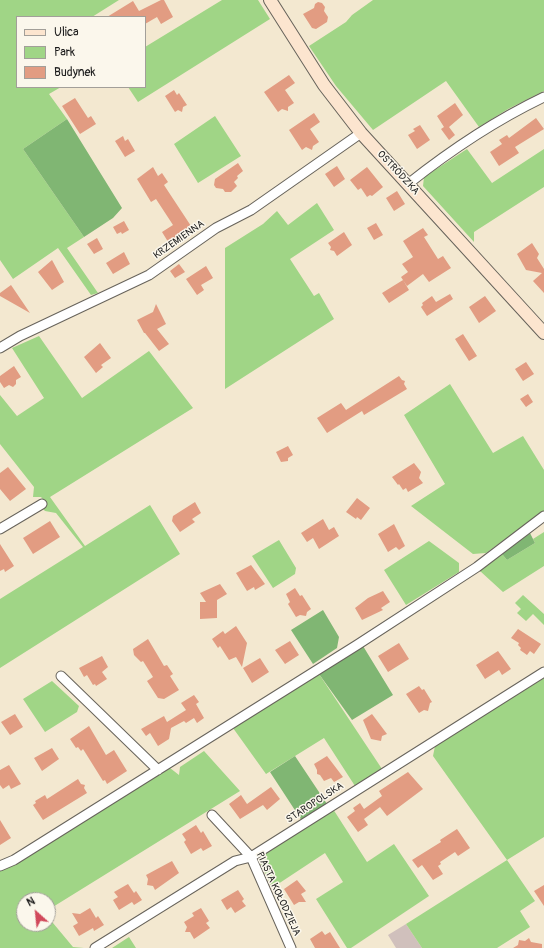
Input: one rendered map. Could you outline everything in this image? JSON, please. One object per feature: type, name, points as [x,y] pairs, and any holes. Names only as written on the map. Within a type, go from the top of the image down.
[{"type":"street","name":"OSTRÓDZKA","points":[[270,0],[320,79],[361,133],[544,333]]},
{"type":"street","points":[[408,184],[437,160],[504,116],[544,97]]},
{"type":"street","name":"KRZEMIENNA","points":[[0,348],[20,336],[149,275],[216,228],[251,210],[361,133]]},
{"type":"street","points":[[0,529],[42,504]]},
{"type":"street","points":[[0,866],[14,860],[158,770],[471,571],[544,516]]},
{"type":"street","name":"STAROPOLSKA","points":[[95,948],[235,861],[251,857],[544,672]]},
{"type":"street","points":[[61,676],[158,770]]},
{"type":"street","name":"PIASTA KOŁODZIEJA","points":[[212,815],[251,857],[291,948]]},
{"type":"shaded area","points":[[406,924],[422,948],[396,948],[388,935]]},
{"type":"green space","points":[[0,0],[119,0],[94,16],[16,16],[16,88],[59,88],[49,94],[67,119],[23,149],[84,237],[67,248],[98,293],[91,295],[58,248],[13,279],[0,260]]},
{"type":"green space","points":[[222,0],[258,0],[270,19],[138,102],[129,88],[146,88],[146,46]]},
{"type":"green space","points":[[373,0],[544,0],[544,91],[508,109],[479,127],[446,81],[373,130],[336,86],[309,46],[346,22],[352,15]]},
{"type":"green space","points":[[215,116],[241,156],[198,183],[174,144]]},
{"type":"green space","points":[[67,119],[122,208],[113,218],[84,237],[23,149]]},
{"type":"green space","points":[[467,149],[492,183],[544,149],[544,187],[474,232],[474,242],[423,186],[424,177]]},
{"type":"green space","points":[[317,203],[334,230],[290,259],[314,296],[319,293],[334,319],[225,389],[225,248],[263,224],[277,211],[288,225]]},
{"type":"green space","points":[[39,336],[82,398],[149,351],[193,408],[50,497],[85,546],[150,505],[180,554],[0,668],[0,599],[83,547],[56,513],[45,511],[41,507],[47,504],[41,497],[33,497],[34,487],[0,444],[0,395],[17,416],[44,398],[12,348]]},
{"type":"green space","points":[[450,384],[493,453],[523,436],[544,470],[544,511],[486,553],[473,554],[411,506],[445,484],[404,415]]},
{"type":"green space","points":[[544,532],[544,566],[503,592],[480,571],[502,554],[507,560],[535,543],[533,539]]},
{"type":"green space","points":[[530,533],[535,543],[507,560],[502,554]]},
{"type":"green space","points":[[279,540],[296,568],[295,574],[273,588],[252,556]]},
{"type":"green space","points":[[429,541],[459,563],[459,572],[406,605],[384,570]]},
{"type":"green space","points":[[523,595],[544,614],[544,625],[533,614],[526,621],[517,613],[521,609],[515,603]]},
{"type":"green space","points":[[323,610],[339,637],[337,648],[313,664],[291,630]]},
{"type":"green space","points":[[363,646],[393,695],[352,720],[319,674]]},
{"type":"green space","points":[[319,674],[382,769],[355,786],[324,738],[266,774],[233,728]]},
{"type":"green space","points":[[544,678],[544,837],[507,860],[433,756],[435,746]]},
{"type":"green space","points":[[52,681],[79,706],[77,712],[45,732],[23,699]]},
{"type":"green space","points":[[204,751],[240,791],[56,905],[56,892],[16,892],[16,932],[56,932],[56,927],[73,947],[84,948],[0,948],[0,871],[170,768],[179,775],[180,767]]},
{"type":"green space","points":[[295,756],[327,804],[302,821],[270,772]]},
{"type":"green space","points":[[333,809],[367,862],[394,844],[429,896],[351,948],[347,948],[316,899],[343,882],[325,853],[272,888],[260,862],[264,854]]},
{"type":"green space","points":[[507,860],[535,901],[520,911],[530,927],[497,948],[422,948],[406,924]]},
{"type":"green space","points":[[129,937],[136,948],[112,948]]},
{"type":"building","points":[[161,0],[164,0],[173,17],[161,24],[157,17],[146,23],[146,16],[109,16],[133,1],[139,11]]},
{"type":"building","points":[[318,2],[322,3],[325,7],[324,11],[328,17],[327,22],[316,29],[312,28],[303,14],[314,8],[315,4]]},
{"type":"building","points":[[289,75],[295,83],[285,90],[294,103],[288,107],[288,111],[282,109],[278,112],[264,92]]},
{"type":"building","points":[[174,90],[177,95],[179,93],[187,105],[183,107],[182,112],[178,110],[175,112],[165,96]]},
{"type":"building","points":[[75,98],[88,118],[91,116],[96,124],[80,134],[62,106]]},
{"type":"building","points":[[455,103],[463,115],[449,127],[455,135],[449,140],[441,129],[444,127],[437,116]]},
{"type":"building","points":[[314,113],[320,122],[310,129],[319,142],[313,146],[312,150],[306,147],[302,150],[289,130]]},
{"type":"building","points":[[536,118],[544,129],[515,147],[519,153],[499,166],[490,152],[502,144],[499,140],[507,135],[509,138]]},
{"type":"building","points":[[420,125],[430,140],[417,149],[408,135],[415,131],[413,129]]},
{"type":"building","points":[[123,136],[125,141],[128,139],[135,151],[125,157],[115,141]]},
{"type":"building","points":[[238,163],[243,171],[237,176],[238,178],[234,182],[237,186],[231,192],[225,192],[223,189],[216,188],[214,185],[215,179]]},
{"type":"building","points":[[337,166],[345,179],[334,187],[325,174]]},
{"type":"building","points":[[153,167],[158,176],[162,173],[168,182],[164,185],[191,226],[188,227],[191,232],[170,245],[162,232],[173,225],[156,199],[151,202],[137,179]]},
{"type":"building","points":[[367,167],[383,187],[372,196],[370,195],[367,197],[361,188],[358,190],[350,180]]},
{"type":"building","points":[[397,191],[405,204],[394,211],[386,198]]},
{"type":"building","points":[[124,221],[129,230],[122,234],[121,232],[117,234],[113,227]]},
{"type":"building","points":[[376,223],[383,235],[374,240],[367,228]]},
{"type":"building","points":[[423,228],[428,235],[424,237],[438,259],[443,256],[451,268],[429,282],[423,274],[407,286],[401,277],[408,272],[402,264],[413,257],[403,241]]},
{"type":"building","points":[[344,232],[352,245],[337,256],[334,251],[330,250],[331,247],[328,243]]},
{"type":"building","points":[[97,238],[103,249],[94,254],[87,244]]},
{"type":"building","points":[[532,243],[539,254],[537,258],[544,269],[544,293],[533,281],[542,273],[526,270],[517,254]]},
{"type":"building","points":[[124,252],[130,264],[113,274],[106,263]]},
{"type":"building","points":[[52,260],[64,282],[52,290],[38,272]]},
{"type":"building","points":[[179,264],[185,272],[175,278],[170,271]]},
{"type":"building","points":[[206,266],[213,278],[201,285],[204,290],[197,295],[186,279]]},
{"type":"building","points":[[403,280],[409,290],[389,303],[382,293]]},
{"type":"building","points":[[11,285],[30,313],[0,296],[0,293]]},
{"type":"building","points":[[450,294],[453,299],[427,316],[421,307],[423,305],[422,303],[432,296],[436,302]]},
{"type":"building","points":[[485,296],[496,311],[479,323],[469,307]]},
{"type":"building","points":[[156,304],[166,324],[157,329],[169,344],[159,351],[144,333],[137,320],[153,312]]},
{"type":"building","points":[[463,334],[477,356],[469,361],[455,339]]},
{"type":"building","points":[[100,343],[111,358],[101,365],[103,367],[96,373],[84,357]]},
{"type":"building","points":[[526,362],[534,374],[523,381],[515,369]]},
{"type":"building","points":[[14,366],[21,377],[16,380],[16,384],[13,387],[9,385],[4,388],[0,382],[0,376]]},
{"type":"building","points":[[399,376],[405,381],[404,384],[407,389],[364,415],[362,411],[327,433],[317,418],[341,403],[346,410]]},
{"type":"building","points":[[528,394],[533,402],[526,407],[520,399]]},
{"type":"building","points":[[288,446],[293,455],[288,458],[288,461],[281,462],[276,452]]},
{"type":"building","points":[[414,463],[421,472],[419,478],[423,483],[408,492],[406,488],[403,490],[392,477]]},
{"type":"building","points":[[8,467],[26,489],[10,501],[0,489],[0,473]]},
{"type":"building","points":[[357,498],[370,508],[361,520],[357,517],[356,519],[346,512]]},
{"type":"building","points":[[195,502],[201,513],[192,519],[195,522],[180,532],[172,521],[173,516]]},
{"type":"building","points":[[323,519],[329,530],[334,527],[339,536],[319,549],[313,538],[307,542],[301,533]]},
{"type":"building","points":[[50,521],[60,537],[33,554],[23,538]]},
{"type":"building","points":[[394,524],[405,546],[399,550],[396,547],[388,552],[378,534]]},
{"type":"building","points":[[0,544],[14,566],[5,572],[4,569],[0,571]]},
{"type":"building","points":[[251,565],[265,584],[255,590],[254,587],[247,591],[236,573]]},
{"type":"building","points":[[220,584],[227,594],[217,600],[217,618],[200,619],[200,602],[206,602],[200,593]]},
{"type":"building","points":[[295,588],[300,596],[302,595],[311,609],[307,612],[306,616],[300,615],[296,617],[288,604],[290,602],[286,594]]},
{"type":"building","points":[[383,591],[390,602],[381,608],[383,610],[362,620],[355,608],[368,598]]},
{"type":"building","points":[[236,626],[247,643],[242,667],[236,657],[229,660],[220,646],[218,648],[212,639],[223,631],[225,634]]},
{"type":"building","points":[[518,629],[541,644],[534,654],[530,651],[527,655],[520,650],[521,648],[518,645],[519,643],[511,638]]},
{"type":"building","points":[[148,639],[164,666],[167,665],[173,674],[170,676],[179,690],[164,699],[158,698],[147,681],[153,677],[143,661],[141,662],[134,655],[133,649]]},
{"type":"building","points":[[290,641],[299,655],[285,664],[275,650]]},
{"type":"building","points":[[399,643],[409,659],[388,672],[378,656]]},
{"type":"building","points":[[498,651],[511,669],[502,675],[499,670],[485,679],[476,665]]},
{"type":"building","points":[[102,656],[108,667],[102,672],[107,679],[96,686],[95,684],[93,685],[87,675],[84,677],[79,668]]},
{"type":"building","points":[[260,658],[269,672],[252,683],[243,668]]},
{"type":"building","points":[[419,686],[422,690],[424,689],[432,702],[430,703],[428,711],[424,710],[419,713],[406,694]]},
{"type":"building","points":[[194,695],[199,702],[196,704],[204,718],[197,723],[194,718],[186,723],[184,721],[171,728],[169,739],[158,746],[150,733],[146,736],[141,729],[164,716],[167,722],[186,710],[181,703]]},
{"type":"building","points":[[15,714],[23,727],[10,735],[1,722]]},
{"type":"building","points":[[372,714],[387,734],[382,736],[381,741],[371,739],[363,720]]},
{"type":"building","points":[[89,726],[106,755],[114,750],[127,771],[107,784],[105,780],[103,781],[83,749],[81,751],[78,747],[76,748],[70,739]]},
{"type":"building","points":[[52,748],[59,759],[42,771],[34,758]]},
{"type":"building","points":[[327,756],[343,777],[334,782],[331,778],[324,781],[320,775],[317,774],[314,764]]},
{"type":"building","points":[[9,765],[21,784],[11,789],[9,785],[3,789],[0,785],[0,770]]},
{"type":"building","points":[[408,772],[423,789],[387,816],[380,807],[364,819],[368,825],[358,832],[347,817],[355,811],[353,808],[360,803],[364,809],[382,796],[379,791]]},
{"type":"building","points":[[78,779],[81,784],[85,785],[84,788],[87,793],[43,820],[33,805],[36,803],[35,801],[45,795],[47,799]]},
{"type":"building","points":[[271,787],[280,799],[267,810],[263,805],[240,819],[229,804],[241,795],[247,804]]},
{"type":"building","points":[[0,820],[11,838],[0,845]]},
{"type":"building","points":[[196,825],[201,833],[203,831],[212,846],[203,851],[201,848],[191,854],[184,842],[186,840],[182,834]]},
{"type":"building","points":[[457,829],[470,848],[458,856],[455,852],[440,862],[441,864],[438,866],[443,874],[433,880],[422,865],[418,868],[412,860],[441,842],[440,840]]},
{"type":"building","points":[[172,861],[179,873],[155,890],[153,886],[147,885],[148,879],[146,875]]},
{"type":"building","points":[[297,880],[306,891],[301,894],[306,902],[299,902],[294,905],[284,889]]},
{"type":"building","points":[[128,884],[134,893],[136,891],[142,900],[134,905],[132,902],[119,910],[113,900],[118,897],[114,892]]},
{"type":"building","points":[[544,885],[544,906],[534,891]]},
{"type":"building","points":[[238,890],[244,899],[242,901],[246,906],[235,913],[231,907],[227,910],[221,900]]},
{"type":"building","points":[[90,908],[96,918],[98,916],[104,925],[94,931],[93,928],[79,936],[73,926],[78,923],[72,913],[80,914]]},
{"type":"building","points":[[201,908],[209,921],[206,923],[210,928],[194,939],[190,932],[185,932],[187,927],[184,922],[194,916],[192,913]]},
{"type":"building","points":[[322,931],[325,935],[330,932],[340,948],[315,948],[310,939]]},
{"type":"building","points":[[529,938],[531,942],[542,944],[542,948],[513,948],[518,945],[519,940],[525,941]]}]
